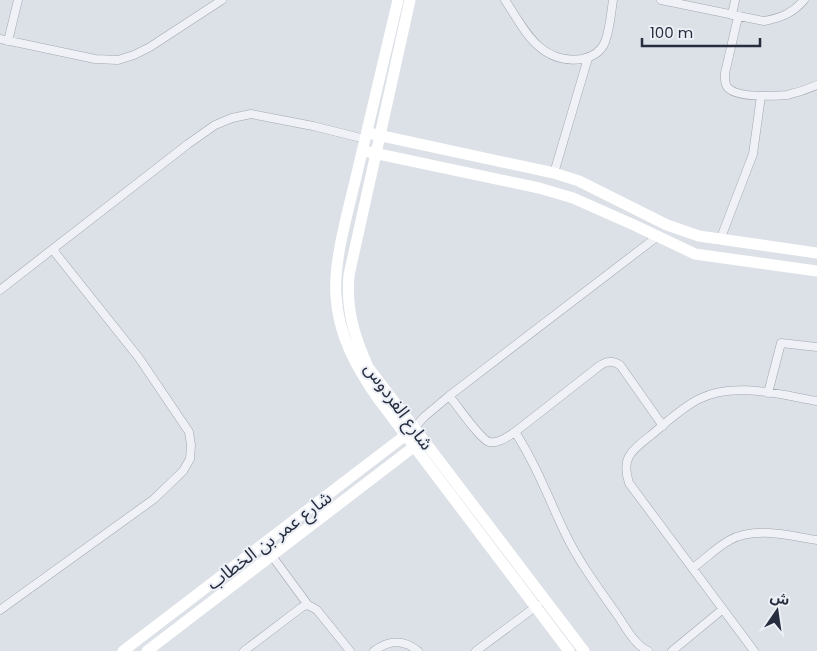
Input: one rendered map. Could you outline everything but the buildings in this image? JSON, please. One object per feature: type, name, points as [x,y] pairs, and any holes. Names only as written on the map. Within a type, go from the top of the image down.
[{"type":"street","points":[[18,0],[4,40],[95,59],[118,60],[150,47],[222,0]]},
{"type":"street","name":"شارع الفردوس","points":[[398,0],[357,173],[339,261],[336,296],[339,316],[349,350],[365,380],[419,443],[540,603],[584,651]]},
{"type":"street","name":"شارع الفردوس","points":[[410,0],[348,275],[348,307],[359,347],[368,367],[410,432]]},
{"type":"street","points":[[506,0],[532,41],[552,55],[574,60],[588,58],[598,53],[605,43],[613,0]]},
{"type":"street","points":[[661,0],[764,21],[780,18],[796,9],[804,0]]},
{"type":"street","points":[[735,0],[735,16],[724,81],[727,87],[735,92],[761,96],[788,95],[817,85]]},
{"type":"street","points":[[554,173],[588,58]]},
{"type":"street","points":[[720,240],[753,154],[761,96]]},
{"type":"street","points":[[0,290],[188,144],[215,125],[232,118],[250,114],[365,141],[376,153],[539,188],[573,198],[695,254],[817,270]]},
{"type":"street","points":[[371,114],[384,117]]},
{"type":"street","points":[[365,141],[380,135],[554,173],[579,181],[667,225],[699,236],[817,252]]},
{"type":"street","points":[[409,160],[408,151],[413,142]]},
{"type":"street","points":[[357,173],[370,176]]},
{"type":"street","points":[[410,432],[424,417],[449,396],[658,236]]},
{"type":"street","points":[[0,610],[154,499],[183,472],[190,459],[191,445],[188,432],[139,358],[53,250]]},
{"type":"street","points":[[768,393],[781,342],[817,347]]},
{"type":"street","points":[[449,396],[482,438],[489,442],[501,441],[604,362],[610,361],[620,365],[663,426]]},
{"type":"street","points":[[754,651],[629,483],[627,476],[628,457],[636,447],[701,398],[737,391],[768,393],[817,401]]},
{"type":"street","name":"شارع عمر بن الخطاب","points":[[123,651],[410,432]]},
{"type":"street","points":[[515,432],[538,470],[567,537],[593,581],[631,635],[643,649],[648,651]]},
{"type":"street","name":"شارع عمر بن الخطاب","points":[[148,651],[419,443]]},
{"type":"street","points":[[693,568],[729,540],[741,535],[770,534],[817,540]]},
{"type":"street","points":[[272,556],[308,605],[317,610],[350,651]]},
{"type":"street","points":[[476,651],[540,603]]},
{"type":"street","name":"شارع الفردوس","points":[[540,603],[569,651]]},
{"type":"street","points":[[244,651],[302,607],[308,605]]},
{"type":"street","points":[[183,606],[192,617]]},
{"type":"street","points":[[672,651],[723,610]]},
{"type":"street","points":[[374,651],[391,642],[399,642],[418,651]]}]
